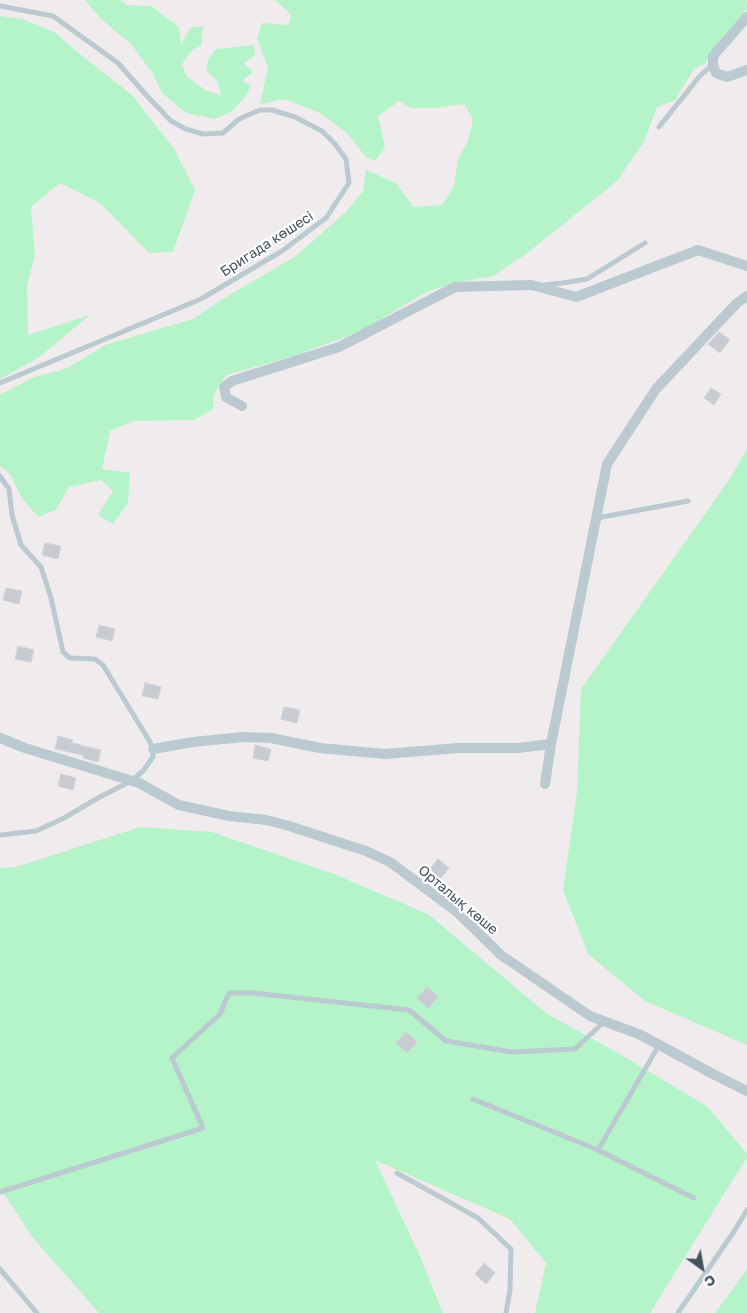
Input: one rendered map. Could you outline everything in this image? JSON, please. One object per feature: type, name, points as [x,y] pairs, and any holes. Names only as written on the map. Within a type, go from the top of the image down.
[{"type":"street","points":[[747,17],[713,56],[713,65],[716,73],[727,77],[747,70]]},
{"type":"street","points":[[242,406],[226,397],[224,387],[232,381],[339,347],[455,287],[532,285],[576,296],[698,250],[747,266]]},
{"type":"street","points":[[545,784],[550,744],[608,464],[656,389],[737,303],[747,296]]},
{"type":"street","points":[[153,749],[193,742],[243,737],[271,738],[320,748],[385,754],[458,748],[510,749],[550,744]]},
{"type":"street","name":"Орталық көше","points":[[0,738],[143,785],[179,805],[229,816],[266,820],[286,825],[366,851],[390,862],[457,912],[501,954],[590,1016],[641,1035],[747,1090]]},
{"type":"lane","name":"Бригада көшесі","points":[[0,6],[53,16],[118,63],[171,121],[186,129],[203,134],[223,133],[239,119],[260,110],[272,110],[296,117],[322,131],[346,159],[349,183],[326,218],[282,251],[202,299],[0,383]]},
{"type":"lane","points":[[658,126],[699,77],[713,65]]},
{"type":"lane","points":[[532,285],[587,279],[645,243]]},
{"type":"lane","points":[[0,476],[9,489],[12,515],[21,546],[41,567],[51,598],[63,652],[70,658],[95,659],[102,665],[153,749],[153,757],[149,764],[143,772],[131,781],[64,818],[36,830],[0,835]]},
{"type":"lane","points":[[596,518],[688,502]]},
{"type":"lane","points":[[0,1192],[203,1128],[172,1058],[220,1014],[229,993],[254,992],[408,1010],[446,1041],[512,1052],[575,1049],[604,1022]]},
{"type":"lane","points":[[598,1150],[659,1045]]},
{"type":"lane","points":[[474,1099],[598,1150],[694,1198]]},
{"type":"lane","points":[[397,1173],[478,1218],[510,1250],[510,1290],[506,1313]]},
{"type":"lane","points":[[678,1313],[747,1210]]},
{"type":"lane","points":[[0,1269],[37,1313]]},
{"type":"green space","points":[[85,0],[121,0],[127,5],[151,6],[179,27],[181,44],[191,27],[203,27],[201,46],[193,49],[182,64],[187,77],[207,91],[221,95],[218,82],[206,70],[209,58],[216,49],[254,45],[255,55],[244,63],[253,72],[242,81],[251,85],[246,96],[231,112],[215,119],[186,113],[162,93],[153,74],[131,44],[101,19]]},
{"type":"green space","points":[[273,0],[746,0],[747,8],[715,46],[706,63],[694,69],[675,100],[657,107],[645,140],[617,181],[526,254],[493,276],[464,281],[428,291],[361,331],[297,355],[226,375],[213,396],[213,409],[194,420],[134,421],[110,431],[102,469],[130,473],[128,503],[113,524],[98,515],[113,491],[101,480],[69,487],[56,510],[38,517],[22,498],[10,474],[0,466],[0,395],[32,378],[68,368],[105,345],[193,319],[221,300],[296,256],[346,212],[363,191],[366,170],[396,183],[413,207],[442,205],[454,186],[458,160],[468,141],[473,120],[464,104],[434,108],[411,108],[399,101],[378,116],[385,148],[375,161],[366,157],[346,132],[318,112],[284,99],[260,104],[268,68],[257,38],[262,23],[289,25],[291,15],[277,1]]},
{"type":"green space","points":[[0,16],[23,19],[54,32],[132,95],[174,149],[195,190],[173,252],[149,253],[100,203],[60,183],[31,207],[35,255],[27,285],[28,335],[90,315],[38,358],[0,379]]},
{"type":"green space","points":[[747,449],[747,1045],[645,1001],[588,954],[563,890],[577,792],[581,689],[729,480]]},
{"type":"green space","points":[[140,827],[212,832],[334,874],[428,914],[546,1013],[708,1107],[747,1154],[747,1157],[650,1313],[535,1313],[546,1263],[510,1219],[375,1160],[419,1254],[443,1313],[99,1313],[33,1238],[0,1188],[0,868],[16,867]]},
{"type":"green space","points":[[747,1269],[747,1313],[715,1313],[732,1290]]},
{"type":"building","points":[[719,332],[730,340],[720,353],[708,344]]},
{"type":"building","points":[[711,388],[721,394],[714,405],[704,398]]},
{"type":"building","points":[[45,543],[61,546],[58,559],[42,555]]},
{"type":"building","points":[[6,588],[22,591],[19,604],[3,600]]},
{"type":"building","points":[[99,625],[115,629],[112,641],[96,637]]},
{"type":"building","points":[[18,646],[34,650],[31,662],[15,659]]},
{"type":"building","points":[[145,683],[161,687],[158,699],[142,696]]},
{"type":"building","points":[[284,707],[300,710],[297,723],[281,719]]},
{"type":"building","points":[[58,736],[73,740],[72,743],[101,750],[98,762],[83,758],[83,755],[55,749]]},
{"type":"building","points":[[255,745],[271,749],[268,761],[253,758]]},
{"type":"building","points":[[61,774],[76,778],[73,790],[58,786]]},
{"type":"building","points":[[438,859],[449,868],[440,879],[429,870]]},
{"type":"building","points":[[427,987],[438,997],[428,1008],[417,998]]},
{"type":"building","points":[[406,1032],[417,1042],[407,1053],[396,1043]]},
{"type":"building","points":[[484,1263],[495,1273],[486,1284],[475,1274]]}]
